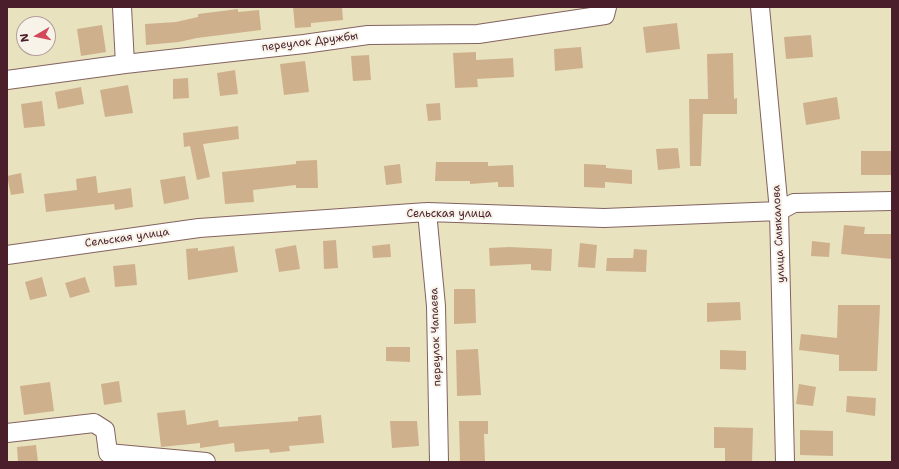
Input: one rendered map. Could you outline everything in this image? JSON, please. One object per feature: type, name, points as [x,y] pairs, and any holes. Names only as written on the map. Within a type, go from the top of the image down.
[{"type":"street","points":[[122,7],[125,64]]},
{"type":"street","name":"переулок Дружбы","points":[[7,80],[125,64],[304,44],[368,35],[478,34],[605,15],[607,7]]},
{"type":"street","name":"улица Смыкалова","points":[[760,7],[779,211],[785,462]]},
{"type":"street","name":"Сельская улица","points":[[7,255],[199,228],[427,212],[604,218],[779,211],[794,203],[892,201]]},
{"type":"street","name":"переулок Чапаева","points":[[427,212],[436,306],[439,462]]},
{"type":"street","points":[[7,433],[94,423],[105,430],[108,457],[206,462]]},
{"type":"building","points":[[293,7],[342,7],[343,20],[311,23],[311,27],[295,28]]},
{"type":"building","points":[[238,9],[238,12],[259,10],[261,30],[197,38],[179,42],[146,45],[145,24],[176,22],[198,17],[198,14]]},
{"type":"building","points":[[677,23],[680,49],[646,53],[643,27]]},
{"type":"building","points":[[102,25],[106,52],[81,56],[77,29]]},
{"type":"building","points":[[811,35],[813,57],[786,59],[784,37]]},
{"type":"building","points":[[581,47],[583,68],[555,71],[554,49]]},
{"type":"building","points":[[476,52],[476,60],[513,58],[514,77],[477,79],[478,87],[455,88],[453,53]]},
{"type":"building","points":[[733,53],[734,99],[737,98],[737,114],[703,114],[701,166],[690,166],[689,99],[708,99],[707,54]]},
{"type":"building","points":[[369,55],[371,80],[353,81],[351,56]]},
{"type":"building","points":[[305,61],[309,92],[284,95],[280,64]]},
{"type":"building","points":[[235,70],[238,94],[220,96],[217,73]]},
{"type":"building","points":[[188,78],[189,98],[173,99],[173,79]]},
{"type":"building","points":[[128,85],[133,113],[105,117],[100,90]]},
{"type":"building","points":[[81,87],[84,104],[58,109],[55,92]]},
{"type":"building","points":[[837,97],[840,119],[806,125],[803,103]]},
{"type":"building","points":[[42,101],[45,126],[24,128],[21,104]]},
{"type":"building","points":[[440,103],[441,120],[428,121],[426,104]]},
{"type":"building","points":[[238,126],[239,139],[203,144],[210,177],[197,180],[190,146],[184,147],[183,133]]},
{"type":"building","points":[[678,148],[680,168],[658,170],[656,149]]},
{"type":"building","points":[[861,151],[892,151],[892,175],[861,175]]},
{"type":"building","points":[[317,160],[318,188],[296,188],[296,185],[253,190],[254,202],[225,204],[222,172],[296,164],[296,161]]},
{"type":"building","points":[[436,162],[488,162],[488,166],[513,165],[514,187],[498,187],[498,182],[470,184],[470,181],[435,181]]},
{"type":"building","points":[[400,164],[402,183],[386,185],[384,166]]},
{"type":"building","points":[[584,164],[606,165],[606,168],[632,170],[632,184],[605,182],[605,188],[584,187]]},
{"type":"building","points":[[21,173],[24,193],[11,195],[7,176]]},
{"type":"building","points":[[96,176],[98,193],[131,188],[133,207],[115,210],[114,204],[46,212],[44,194],[77,190],[76,179]]},
{"type":"building","points":[[185,176],[189,199],[164,204],[160,180]]},
{"type":"building","points":[[844,225],[865,227],[864,234],[892,234],[892,259],[841,254]]},
{"type":"building","points":[[336,240],[338,268],[324,269],[323,241]]},
{"type":"building","points":[[812,241],[830,243],[829,257],[811,256]]},
{"type":"building","points":[[580,243],[597,245],[595,268],[578,267]]},
{"type":"building","points":[[390,244],[391,257],[373,258],[372,246]]},
{"type":"building","points":[[296,245],[300,269],[279,272],[275,249]]},
{"type":"building","points":[[234,246],[238,272],[188,280],[186,249],[198,248],[198,251]]},
{"type":"building","points":[[509,247],[552,249],[551,271],[531,270],[531,264],[490,266],[489,248]]},
{"type":"building","points":[[634,249],[647,250],[646,272],[606,271],[607,258],[633,258]]},
{"type":"building","points":[[135,264],[137,285],[115,287],[113,266]]},
{"type":"building","points":[[42,277],[47,296],[30,300],[25,282]]},
{"type":"building","points":[[85,277],[90,292],[70,298],[65,283]]},
{"type":"building","points":[[454,289],[475,289],[476,323],[454,324]]},
{"type":"building","points":[[740,302],[741,320],[707,322],[707,303]]},
{"type":"building","points":[[838,305],[880,305],[877,371],[839,371],[839,355],[799,350],[801,334],[837,338]]},
{"type":"building","points":[[386,347],[410,347],[410,362],[386,361]]},
{"type":"building","points":[[478,349],[481,395],[457,396],[456,350]]},
{"type":"building","points":[[720,350],[746,351],[746,370],[720,369]]},
{"type":"building","points":[[119,381],[122,402],[104,405],[101,384]]},
{"type":"building","points":[[50,382],[54,411],[24,415],[20,386]]},
{"type":"building","points":[[799,384],[816,387],[813,406],[796,404]]},
{"type":"building","points":[[847,396],[876,398],[875,416],[846,412]]},
{"type":"building","points":[[185,410],[187,425],[218,420],[219,427],[298,421],[298,417],[321,415],[324,443],[289,446],[290,451],[270,453],[269,449],[235,452],[234,443],[200,448],[200,443],[161,447],[157,413]]},
{"type":"building","points":[[390,421],[417,421],[419,446],[392,448]]},
{"type":"building","points":[[459,421],[488,421],[488,434],[484,434],[485,462],[460,462]]},
{"type":"building","points":[[714,427],[753,428],[752,462],[725,462],[725,448],[714,448]]},
{"type":"building","points":[[800,430],[833,431],[833,456],[800,455]]},
{"type":"building","points":[[36,445],[38,462],[18,462],[17,447]]}]
